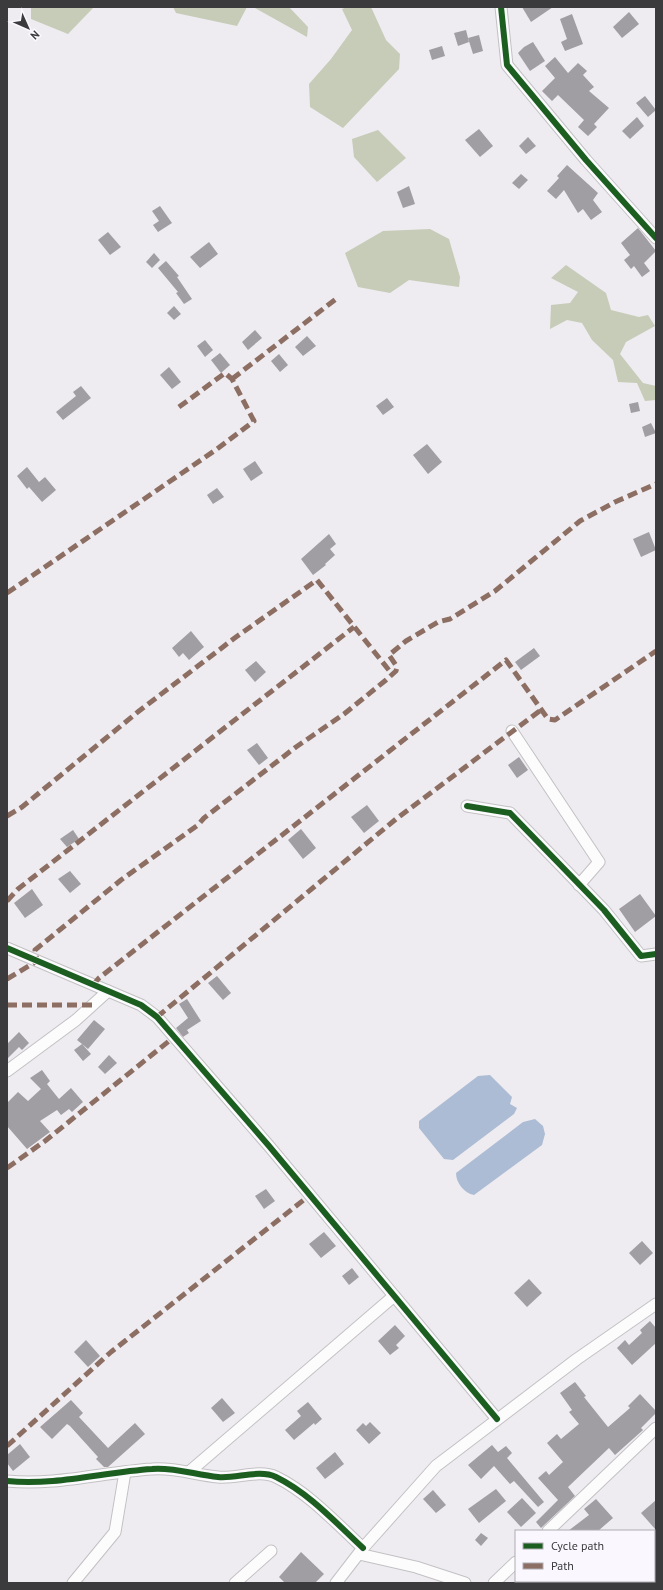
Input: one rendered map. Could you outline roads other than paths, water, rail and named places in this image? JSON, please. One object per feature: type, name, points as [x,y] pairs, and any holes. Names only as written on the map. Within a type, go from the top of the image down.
[{"type":"street","points":[[502,7],[507,65],[586,160],[656,238]]},
{"type":"street","points":[[512,731],[598,862],[579,885]]},
{"type":"street","points":[[467,806],[510,814],[604,910],[641,956],[656,954]]},
{"type":"street","points":[[7,948],[141,1005],[157,1017],[269,1146],[497,1419]]},
{"type":"street","points":[[7,1071],[76,1020],[108,991]]},
{"type":"street","points":[[189,1472],[394,1296]]},
{"type":"street","points":[[336,1583],[361,1551],[436,1466],[577,1359],[656,1304]]},
{"type":"street","points":[[549,1530],[656,1428]]},
{"type":"street","points":[[7,1481],[29,1484],[153,1469],[189,1472],[219,1478],[261,1474],[274,1476],[305,1496],[361,1551],[465,1583]]},
{"type":"street","points":[[73,1583],[115,1532],[125,1472]]},
{"type":"street","points":[[235,1583],[271,1551]]},
{"type":"street","points":[[494,1583],[515,1563]]},
{"type":"water","points":[[490,1075],[512,1097],[510,1104],[517,1108],[514,1114],[453,1160],[444,1159],[419,1128],[419,1121],[478,1076]]},
{"type":"water","points":[[535,1119],[543,1126],[545,1134],[542,1145],[474,1195],[470,1194],[461,1187],[457,1180],[456,1173],[523,1122]]}]
